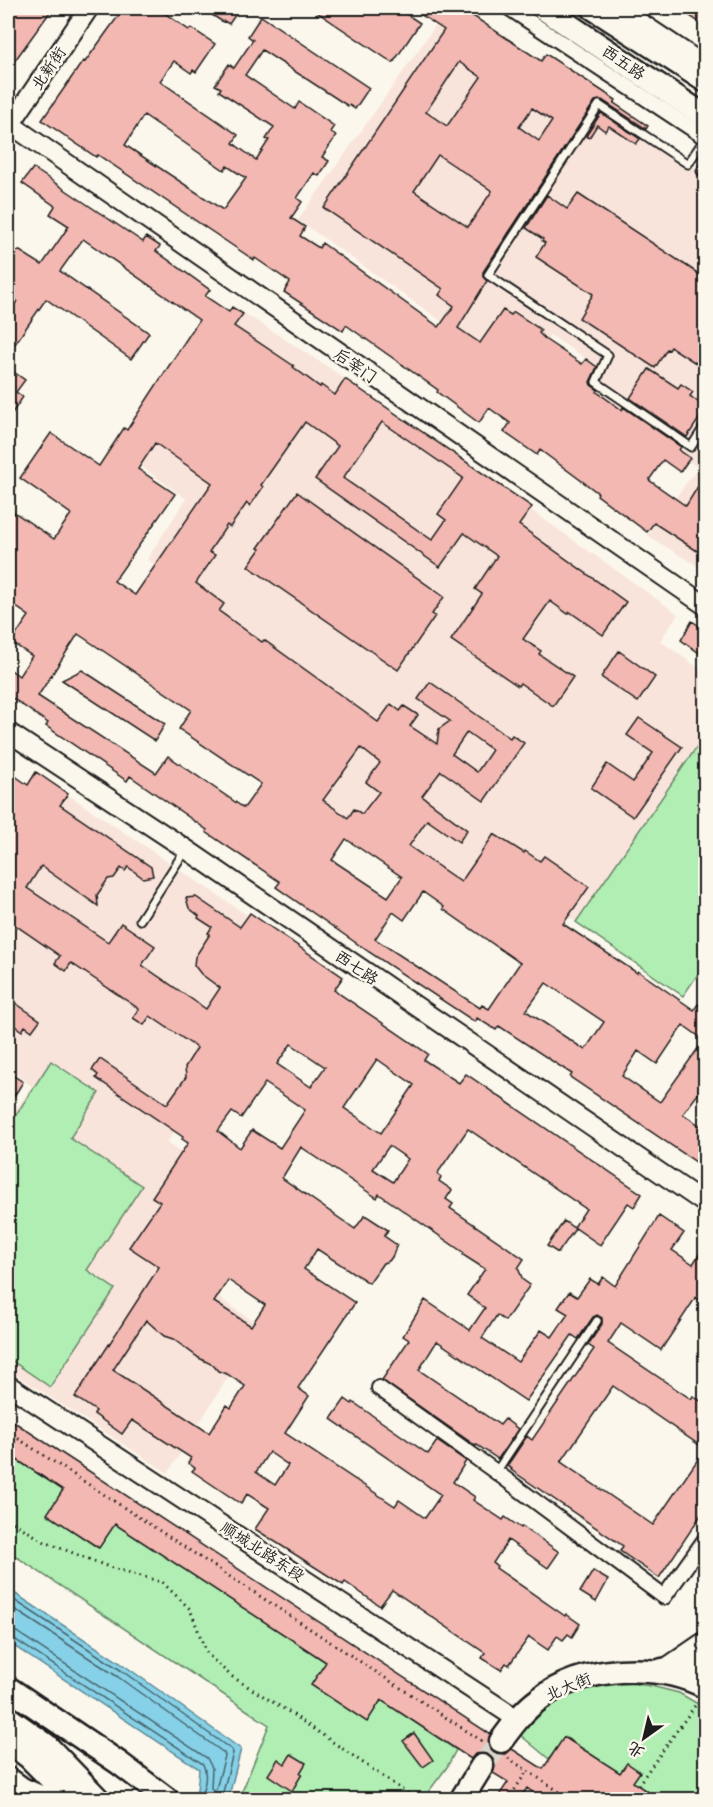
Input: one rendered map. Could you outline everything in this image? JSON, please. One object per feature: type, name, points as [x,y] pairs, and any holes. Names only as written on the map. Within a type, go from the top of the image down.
[{"type":"main road","name":"西五路","points":[[543,8],[705,117]]},
{"type":"main road","name":"西五路","points":[[593,8],[705,81]]},
{"type":"main road","name":"北大街","points":[[655,1672],[701,1663],[705,1660]]},
{"type":"main road","name":"北大街","points":[[461,1800],[518,1719],[538,1699],[569,1682],[602,1672],[655,1672],[678,1676],[702,1694]]},
{"type":"main road","points":[[8,1688],[130,1770],[143,1791],[157,1798]]},
{"type":"main road","points":[[8,1718],[46,1745],[99,1800]]},
{"type":"main road","points":[[8,1742],[29,1757],[72,1800]]},
{"type":"main road","points":[[8,1779],[22,1789],[46,1800]]},
{"type":"street","name":"北新街","points":[[8,125],[88,8]]},
{"type":"street","points":[[509,8],[705,138]]},
{"type":"street","points":[[622,8],[705,64]]},
{"type":"street","name":"后宰门","points":[[8,125],[705,606]]},
{"type":"street","name":"西七路","points":[[8,732],[186,849],[705,1204]]},
{"type":"street","name":"顺城北路东段","points":[[8,1385],[518,1719]]},
{"type":"street","points":[[379,1388],[664,1597],[705,1538]]},
{"type":"street","points":[[655,1672],[705,1638]]},
{"type":"lane","points":[[705,138],[688,164],[599,105],[488,274],[608,355],[596,382],[691,447],[705,424]]},
{"type":"lane","points":[[705,164],[701,171],[705,174]]},
{"type":"lane","points":[[140,920],[186,849]]},
{"type":"lane","points":[[496,1472],[597,1321]]},
{"type":"path","points":[[8,1432],[494,1752],[572,1800]]},
{"type":"path","points":[[8,1519],[45,1542],[109,1567],[162,1582],[190,1609],[207,1654],[231,1676],[289,1712],[417,1800]]},
{"type":"path","points":[[638,1785],[702,1694]]},
{"type":"path","points":[[508,1800],[527,1771]]},
{"type":"shaded area","points":[[448,8],[457,8],[705,174],[705,571],[647,535],[698,468],[584,385],[597,366],[550,335],[522,378],[298,220]]},
{"type":"shaded area","points":[[236,308],[331,369],[678,614],[660,641],[706,673],[705,964],[683,996],[563,913],[480,927],[310,809],[180,584],[147,559],[186,499],[137,463]]},
{"type":"shaded area","points":[[55,786],[247,915],[216,961],[269,998],[167,1142],[233,1190],[180,1270],[260,1326],[168,1473],[8,1370],[8,1122],[32,1086],[8,1069],[8,858]]},
{"type":"green space","points":[[705,735],[705,964],[683,996],[576,922]]},
{"type":"green space","points":[[51,1061],[99,1093],[70,1138],[142,1186],[87,1270],[115,1289],[50,1387],[8,1358],[8,1127]]},
{"type":"green space","points":[[8,1454],[63,1490],[48,1514],[98,1548],[115,1524],[326,1662],[367,1721],[381,1700],[456,1750],[447,1767],[423,1799],[239,1799],[269,1725],[8,1551]]},
{"type":"green space","points":[[613,1681],[651,1686],[679,1693],[705,1708],[705,1799],[659,1799],[565,1737],[549,1759],[519,1734],[544,1709],[584,1687]]},
{"type":"water","points":[[8,1589],[125,1666],[241,1749],[229,1796],[225,1799],[188,1799],[197,1791],[199,1769],[8,1642]]},
{"type":"building","points":[[8,8],[53,8],[8,70]]},
{"type":"building","points":[[124,8],[157,8],[189,30],[191,28],[215,44],[196,72],[193,70],[191,73],[174,61],[160,81],[238,135],[233,143],[256,160],[269,140],[266,139],[274,127],[219,91],[221,88],[215,85],[229,64],[234,68],[253,40],[248,36],[261,16],[369,88],[355,109],[262,50],[245,75],[295,109],[299,102],[334,126],[330,132],[336,136],[322,157],[329,161],[319,176],[314,173],[297,198],[302,202],[291,218],[305,227],[300,236],[319,248],[322,243],[439,327],[454,306],[439,295],[443,289],[324,208],[444,30],[411,8],[461,8],[541,61],[546,54],[616,100],[614,103],[648,126],[646,129],[602,100],[595,101],[483,272],[483,277],[487,281],[458,328],[480,343],[503,310],[511,315],[514,312],[541,330],[539,333],[546,340],[582,364],[586,359],[597,367],[590,382],[598,390],[597,392],[681,447],[679,450],[690,458],[680,472],[663,460],[649,480],[686,506],[705,475],[705,498],[699,508],[705,512],[705,556],[654,523],[647,532],[540,450],[537,455],[504,432],[510,423],[489,408],[479,423],[437,392],[438,390],[346,325],[343,331],[284,292],[290,282],[42,120],[83,61],[85,62]],"holes":[[[459,62],[481,77],[447,126],[426,112]],[[532,108],[552,121],[539,141],[519,127]],[[144,115],[224,170],[227,166],[246,178],[223,210],[125,145]],[[438,155],[492,191],[468,227],[414,191]]]},
{"type":"building","points":[[201,8],[240,8],[229,24]]},
{"type":"building","points":[[311,8],[397,8],[420,23],[393,63]]},
{"type":"building","points":[[678,8],[705,8],[705,26]]},
{"type":"building","points":[[601,113],[640,139],[636,144],[609,126],[605,131],[597,125],[589,138],[586,136]]},
{"type":"building","points":[[33,168],[143,242],[146,237],[160,246],[156,251],[210,290],[205,296],[229,312],[232,307],[243,314],[234,326],[294,366],[320,387],[321,385],[335,395],[345,379],[532,507],[519,525],[626,602],[603,635],[550,601],[523,639],[541,651],[539,654],[573,677],[553,706],[520,683],[518,686],[451,640],[482,594],[475,589],[497,556],[464,533],[440,567],[315,479],[338,446],[305,422],[261,485],[263,487],[250,506],[247,503],[230,527],[227,525],[209,552],[215,555],[196,583],[224,604],[219,611],[262,642],[264,640],[378,722],[391,704],[400,711],[404,706],[418,715],[410,726],[437,744],[439,729],[450,721],[418,699],[430,682],[510,738],[512,735],[524,743],[484,801],[441,771],[422,796],[467,830],[459,842],[427,820],[409,846],[461,882],[494,834],[540,861],[544,856],[589,887],[563,924],[637,973],[638,971],[694,1010],[698,1004],[705,1009],[705,1095],[700,1091],[683,1114],[705,1129],[705,1168],[570,1077],[572,1074],[499,1026],[496,1030],[477,1018],[475,1022],[369,952],[276,887],[280,882],[206,832],[207,830],[130,776],[127,781],[46,726],[48,723],[8,695],[8,668],[19,676],[32,656],[11,642],[29,616],[8,601],[8,508],[54,539],[71,514],[20,478],[51,433],[99,466],[124,428],[127,430],[199,320],[83,239],[60,271],[149,333],[131,359],[46,299],[8,354],[8,314],[17,301],[8,295],[8,261],[13,252],[20,251],[42,265],[69,226],[50,214],[55,206],[22,183]],"holes":[[[382,422],[463,478],[438,514],[446,520],[432,540],[343,478]],[[155,443],[212,483],[135,595],[114,581],[175,494],[138,469]],[[78,634],[191,710],[179,729],[261,784],[244,808],[168,756],[156,773],[38,696]],[[467,732],[492,750],[477,772],[452,754]],[[361,748],[380,763],[366,782],[379,792],[362,814],[354,809],[348,818],[323,800]],[[346,839],[402,877],[388,897],[332,860]],[[423,892],[444,907],[443,909],[520,963],[489,1009],[482,1005],[480,1008],[375,939],[393,912],[404,920]],[[546,983],[604,1022],[585,1050],[526,1011]],[[683,1025],[704,1040],[660,1102],[622,1076],[638,1051],[657,1064]]]},
{"type":"building","points":[[578,194],[705,278],[705,369],[671,347],[667,349],[655,368],[579,318],[593,294],[536,257],[545,243],[543,239],[526,228],[547,195],[567,209]]},
{"type":"building","points":[[8,368],[25,380],[16,392],[23,397],[8,419]]},
{"type":"building","points":[[649,369],[678,388],[681,384],[693,392],[690,396],[705,407],[687,437],[630,398]]},
{"type":"building","points":[[297,492],[444,597],[432,614],[435,616],[398,670],[248,566]]},
{"type":"building","points":[[692,621],[705,630],[705,657],[681,640]]},
{"type":"building","points":[[619,651],[655,677],[638,702],[601,677]]},
{"type":"building","points":[[82,670],[165,724],[155,741],[62,680]]},
{"type":"building","points":[[639,718],[682,747],[633,817],[591,788],[607,764],[633,782],[653,753],[627,735]]},
{"type":"building","points":[[8,771],[28,785],[36,772],[68,794],[60,805],[151,867],[153,876],[143,878],[128,867],[125,871],[121,868],[114,878],[108,879],[97,895],[98,906],[41,866],[27,888],[108,942],[121,923],[155,946],[142,965],[206,1009],[220,988],[201,974],[194,965],[195,957],[212,927],[198,918],[199,916],[189,908],[186,898],[196,897],[240,927],[250,913],[343,977],[334,990],[428,1054],[424,1060],[459,1083],[466,1074],[642,1194],[634,1207],[628,1203],[600,1245],[574,1227],[586,1209],[468,1129],[437,1174],[441,1177],[439,1181],[452,1190],[446,1199],[453,1204],[450,1208],[524,1259],[518,1268],[523,1280],[530,1285],[505,1321],[497,1315],[482,1338],[518,1362],[541,1330],[552,1337],[568,1314],[558,1308],[569,1292],[577,1297],[590,1279],[598,1284],[603,1277],[615,1286],[659,1216],[684,1233],[672,1250],[693,1264],[705,1245],[705,1304],[696,1297],[661,1350],[621,1323],[608,1343],[691,1399],[693,1396],[705,1404],[705,1449],[705,1509],[659,1578],[620,1551],[623,1546],[507,1466],[527,1436],[532,1440],[594,1349],[588,1345],[602,1324],[602,1318],[597,1315],[593,1317],[578,1339],[572,1335],[526,1401],[437,1341],[419,1370],[500,1425],[505,1419],[518,1429],[498,1459],[382,1380],[409,1340],[403,1336],[425,1300],[470,1330],[485,1308],[467,1295],[485,1269],[379,1194],[377,1198],[301,1147],[282,1178],[355,1229],[365,1215],[388,1230],[384,1236],[397,1245],[392,1257],[383,1263],[369,1283],[317,1249],[304,1269],[355,1303],[298,1388],[309,1396],[285,1433],[395,1506],[399,1500],[425,1518],[441,1495],[331,1419],[345,1399],[352,1404],[353,1402],[428,1454],[437,1441],[466,1461],[453,1482],[475,1497],[473,1500],[503,1520],[505,1517],[521,1528],[522,1526],[559,1552],[548,1568],[508,1540],[493,1563],[497,1566],[496,1568],[580,1624],[572,1637],[568,1634],[563,1640],[557,1636],[548,1650],[529,1637],[509,1665],[506,1663],[501,1670],[482,1658],[485,1653],[392,1590],[380,1606],[345,1582],[343,1585],[255,1529],[269,1508],[247,1494],[241,1504],[192,1471],[195,1468],[188,1463],[191,1458],[132,1420],[122,1434],[94,1414],[96,1411],[75,1397],[159,1267],[129,1247],[160,1202],[152,1197],[188,1143],[182,1139],[183,1137],[96,1078],[98,1075],[92,1070],[100,1059],[167,1104],[186,1077],[185,1067],[197,1048],[150,1016],[144,1025],[133,1018],[139,1009],[71,963],[66,971],[55,963],[60,956],[8,920]],"holes":[[[291,1044],[325,1067],[311,1087],[277,1064]],[[377,1059],[414,1085],[381,1133],[344,1108]],[[265,1083],[305,1110],[280,1148],[252,1130],[240,1148],[218,1131],[232,1112],[241,1118]],[[389,1146],[408,1159],[393,1182],[373,1169]],[[228,1280],[265,1305],[251,1326],[214,1302]],[[146,1320],[164,1336],[173,1339],[213,1365],[218,1371],[245,1386],[231,1408],[227,1405],[209,1433],[113,1370]],[[613,1386],[705,1449],[653,1525],[561,1462]],[[269,1452],[288,1465],[275,1485],[256,1472]]]},
{"type":"building","points":[[8,998],[40,1020],[32,1031],[25,1026],[22,1031],[8,1021]]},
{"type":"building","points":[[8,1072],[23,1082],[8,1106]]},
{"type":"building","points":[[564,1221],[575,1229],[558,1253],[547,1246]]},
{"type":"building","points":[[8,1418],[490,1734],[488,1746],[494,1752],[506,1754],[512,1749],[543,1769],[564,1737],[620,1773],[627,1763],[640,1772],[633,1782],[659,1800],[543,1800],[527,1788],[519,1800],[496,1800],[508,1782],[493,1773],[494,1760],[490,1755],[475,1754],[471,1759],[381,1700],[367,1722],[311,1685],[326,1662],[115,1524],[99,1548],[47,1514],[63,1490],[8,1454]]},
{"type":"building","points":[[593,1571],[608,1580],[596,1602],[580,1592]]},
{"type":"building","points":[[414,1733],[433,1760],[423,1767],[403,1741]]},
{"type":"building","points":[[291,1754],[306,1763],[292,1791],[268,1775],[278,1759],[285,1764]]},
{"type":"tunnel","points":[[482,1766],[501,1741]]}]
